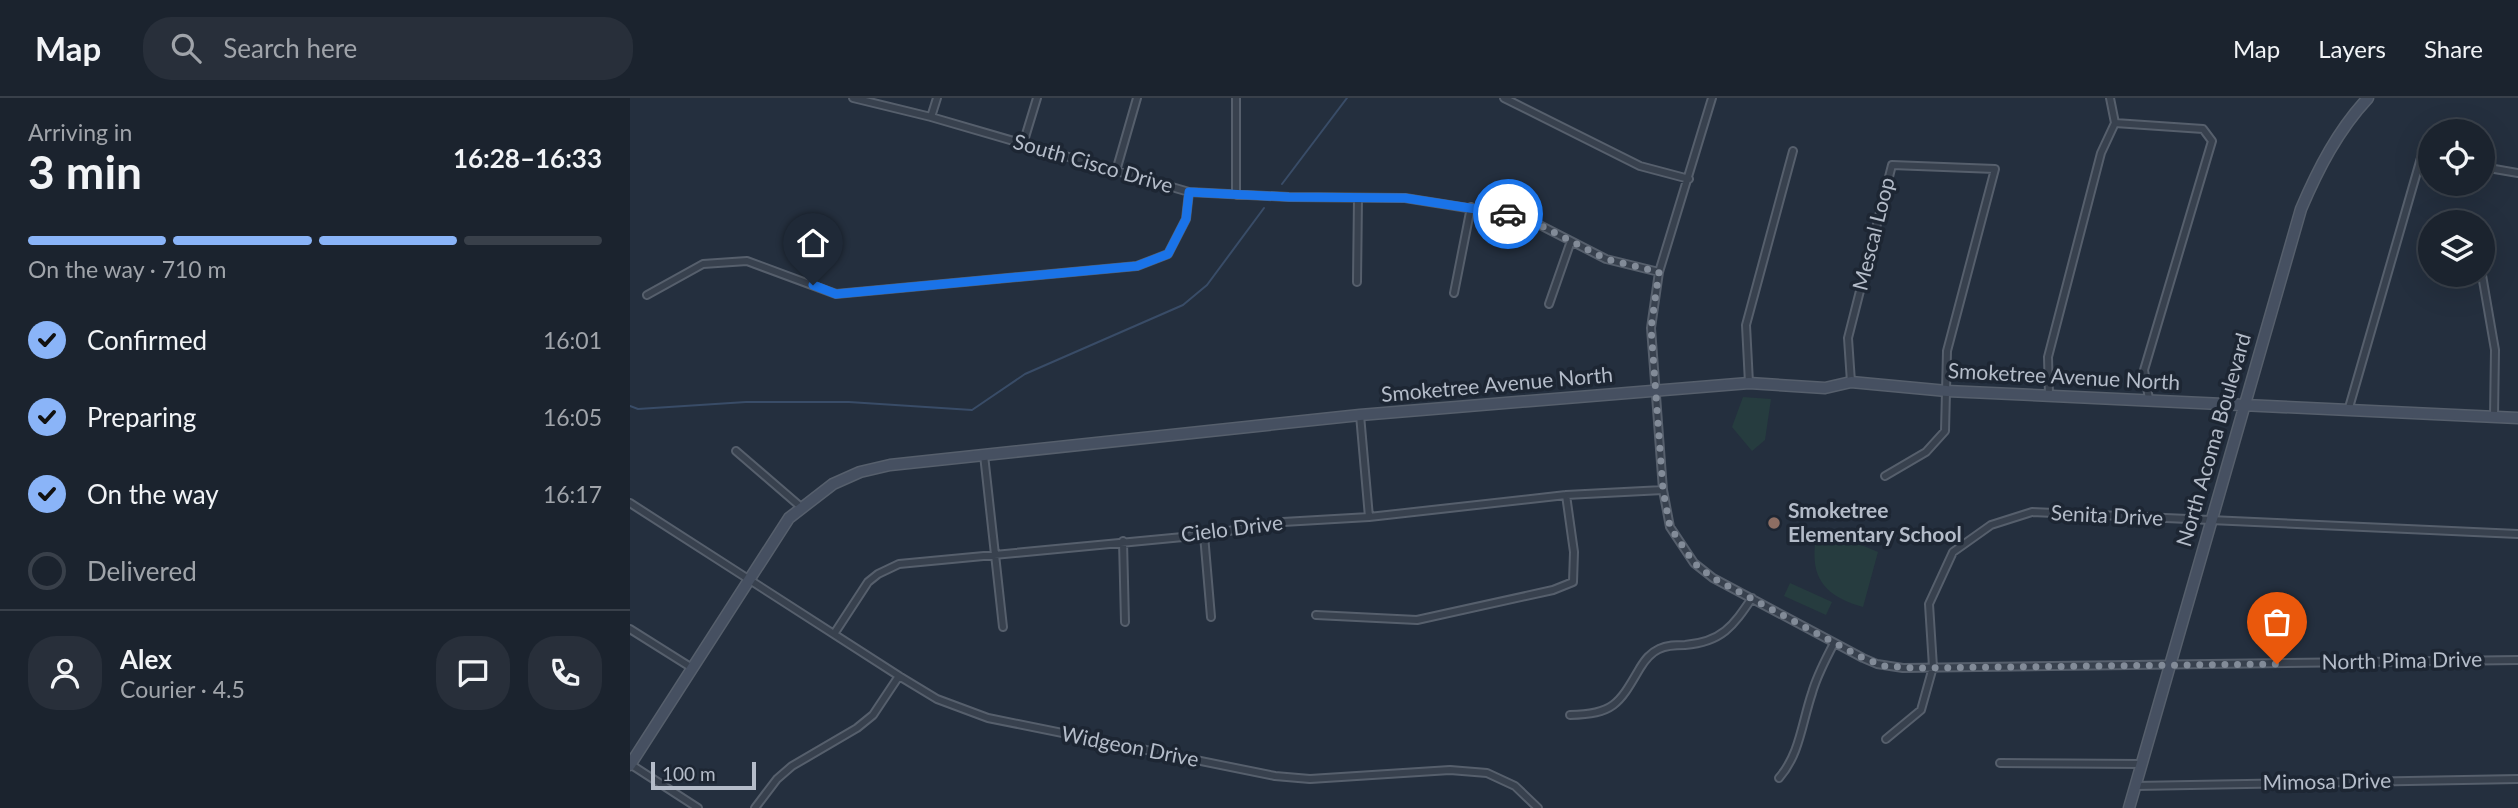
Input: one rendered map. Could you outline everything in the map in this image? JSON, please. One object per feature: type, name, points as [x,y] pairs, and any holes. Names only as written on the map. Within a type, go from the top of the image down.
[{"type":"street","name":"South Cisco Drive","points":[[853,98],[931,117],[1189,192],[1405,198],[1524,217],[1606,259],[1659,272]]},
{"type":"street","points":[[931,117],[937,98]]},
{"type":"street","points":[[1024,144],[1037,98]]},
{"type":"street","points":[[1116,171],[1137,98]]},
{"type":"street","points":[[1236,98],[1236,195]]},
{"type":"street","points":[[1504,98],[1640,166],[1689,179]]},
{"type":"street","name":"North Pima Drive","points":[[1712,98],[1659,272],[1651,328],[1663,490],[1670,527],[1694,563],[1713,578],[1877,664],[1903,668],[2518,660]]},
{"type":"street","points":[[2049,395],[2048,357],[2101,153],[2115,123],[2110,98]]},
{"type":"street","name":"North Acoma Boulevard","points":[[2129,808],[2301,209],[2342,130],[2368,98]]},
{"type":"street","points":[[2115,123],[2203,129],[2212,141],[2144,370],[2149,399]]},
{"type":"street","points":[[1749,383],[1746,325],[1793,150]]},
{"type":"street","name":"Mescal Loop","points":[[1851,382],[1848,338],[1892,165],[1995,169],[1947,351],[1947,391]]},
{"type":"street","points":[[2348,411],[2418,168]]},
{"type":"street","points":[[2495,169],[2518,173]]},
{"type":"street","points":[[647,295],[703,264],[747,261],[836,294],[1137,266],[1168,254],[1186,219],[1189,192]]},
{"type":"street","points":[[1357,282],[1359,198]]},
{"type":"street","points":[[1454,293],[1471,207]]},
{"type":"street","points":[[1549,304],[1571,241]]},
{"type":"street","points":[[2484,287],[2495,350],[2494,417]]},
{"type":"street","name":"Smoketree Avenue North","points":[[630,764],[789,518],[833,484],[860,472],[890,465],[1360,415],[1749,383],[1825,388],[1851,382],[1947,391],[2518,418]]},
{"type":"street","points":[[1885,476],[1926,452],[1945,432],[1947,391]]},
{"type":"street","points":[[1360,415],[1369,517]]},
{"type":"street","points":[[736,451],[801,507]]},
{"type":"street","points":[[984,455],[1003,627]]},
{"type":"street","name":"Cielo Drive","points":[[835,634],[868,582],[899,564],[1204,535],[1283,522],[1369,517],[1566,495],[1663,490]]},
{"type":"street","points":[[1316,615],[1417,620],[1553,590],[1573,582],[1574,552],[1566,495]]},
{"type":"street","name":"Widgeon Drive","points":[[630,503],[937,699],[988,718],[1275,776],[1311,779],[1450,770],[1487,773],[1515,786],[1538,808]]},
{"type":"street","name":"Senita Drive","points":[[1885,739],[1921,710],[1933,667],[1929,604],[1953,552],[1991,525],[2032,512],[2518,534]]},
{"type":"street","points":[[1204,535],[1211,617]]},
{"type":"street","points":[[1123,541],[1125,622]]},
{"type":"street","points":[[1570,715],[1601,712],[1614,706],[1648,656],[1671,645],[1706,643],[1716,638],[1731,626],[1752,598]]},
{"type":"street","points":[[630,629],[692,668]]},
{"type":"street","points":[[1779,778],[1791,762],[1813,689],[1834,643]]},
{"type":"street","points":[[755,808],[777,779],[792,766],[857,728],[873,715],[899,676]]},
{"type":"street","points":[[2000,762],[2141,764]]},
{"type":"street","points":[[630,764],[698,808]]},
{"type":"street","name":"Mimosa Drive","points":[[2135,786],[2518,779]]},
{"type":"green space","points":[[1743,397],[1771,399],[1765,440],[1752,451],[1732,427]]},
{"type":"green space","points":[[1826,530],[1878,552],[1863,607],[1832,593],[1819,578],[1815,545]]},
{"type":"green space","points":[[1790,583],[1832,602],[1826,615],[1784,596]]},
{"type":"waterway","points":[[1282,184],[1347,98]]},
{"type":"waterway","points":[[630,406],[638,409],[746,402],[849,402],[972,410],[1025,374],[1183,305],[1207,285],[1264,208]]},
{"type":"way so far","points":[[1508,214],[1524,217],[1606,259],[1659,272],[1651,328],[1663,490],[1670,527],[1694,563],[1713,578],[1863,658],[1884,666],[1915,668],[2277,664]]},
{"type":"place","name":"Smoketree Elementary School","points":[[1774,523]]},
{"type":"route","points":[[813,285],[836,294],[1137,266],[1168,254],[1186,219],[1189,192],[1289,197],[1405,198],[1508,214]]}]
